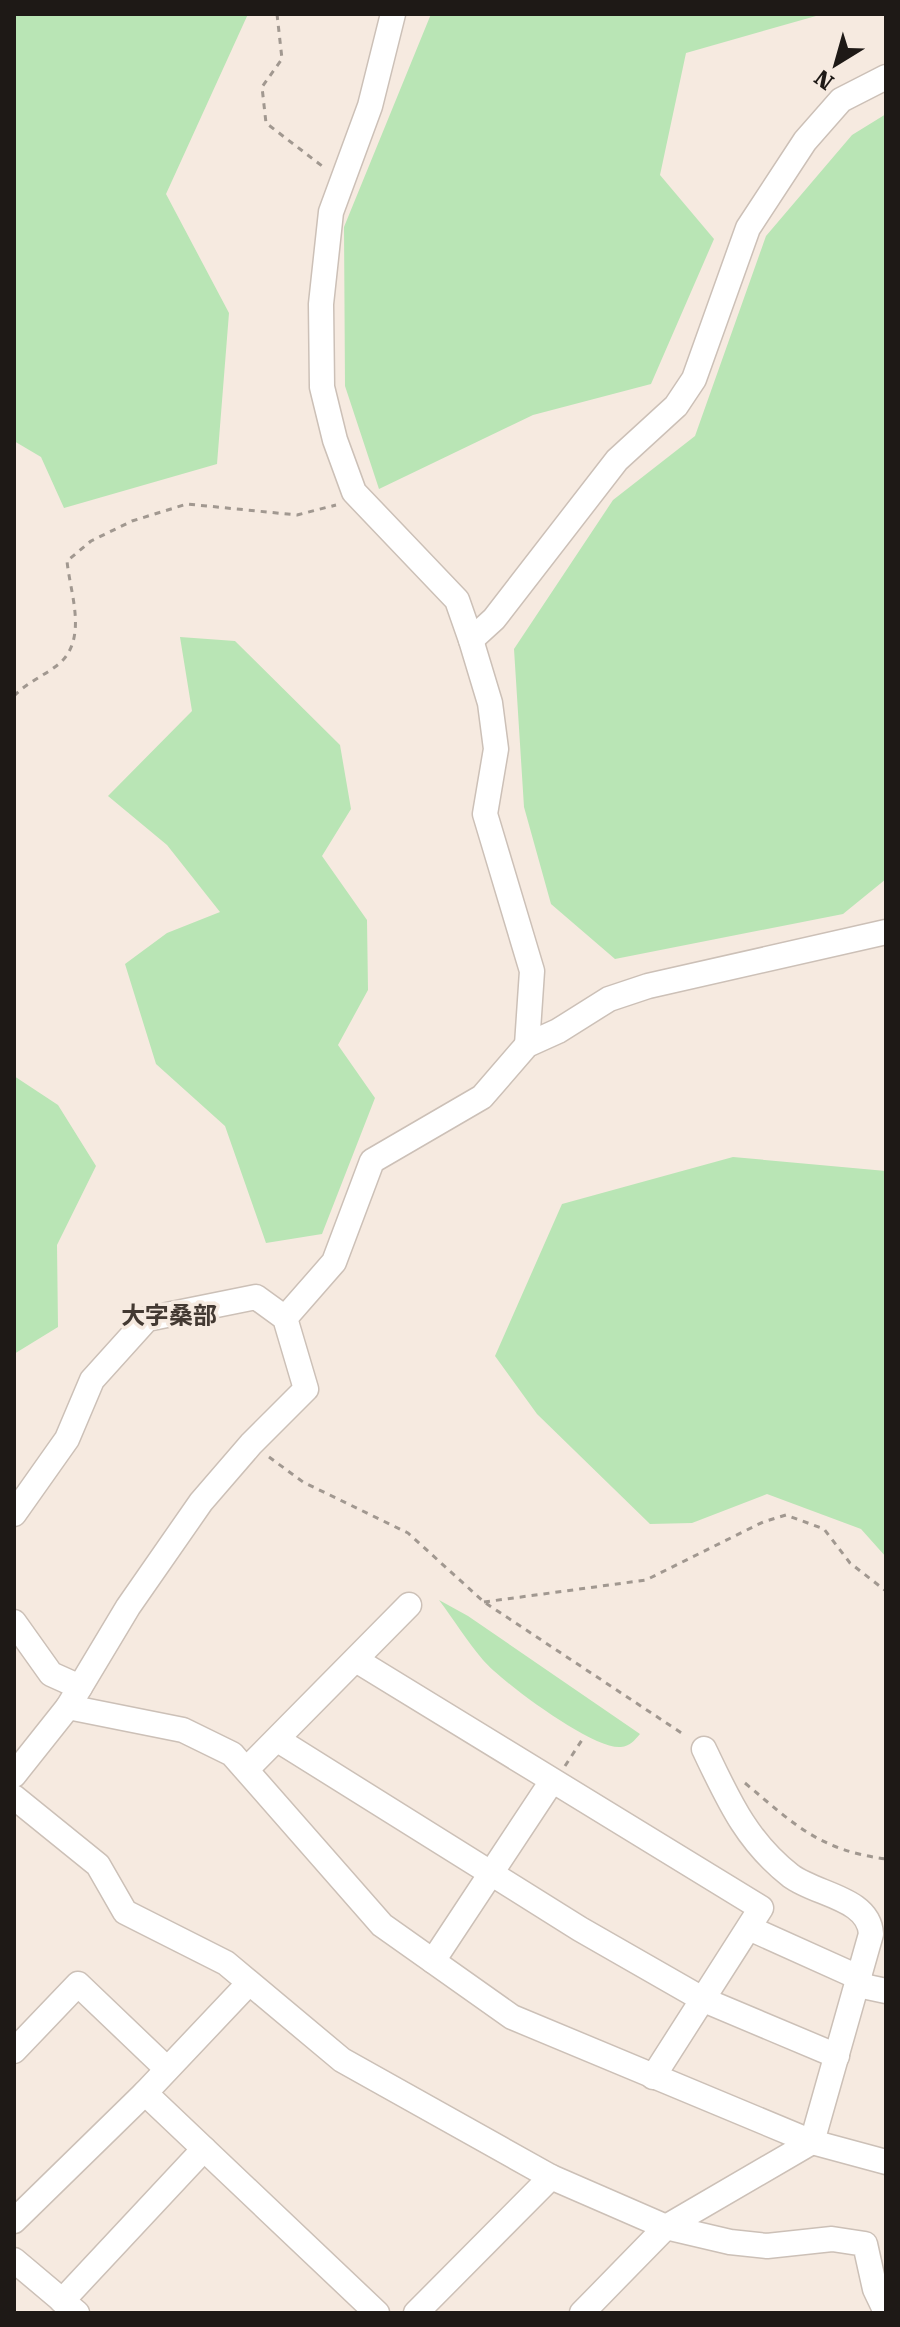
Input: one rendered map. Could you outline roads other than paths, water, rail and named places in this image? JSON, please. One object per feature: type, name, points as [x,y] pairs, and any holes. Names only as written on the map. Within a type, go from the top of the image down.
[{"type":"street","points":[[393,14],[370,106],[331,212],[324,252],[320,325],[322,387],[335,440],[359,499],[457,600],[471,640],[490,703],[496,749],[485,814],[532,971],[533,1001],[527,1045]]},
{"type":"street","points":[[471,640],[494,619],[617,460],[676,406],[694,379],[748,228],[805,141],[841,100],[886,77]]},
{"type":"street","points":[[285,1318],[334,1262],[372,1161],[482,1097],[527,1045],[558,1031],[609,999],[648,986],[886,932]]},
{"type":"street","points":[[14,1514],[67,1439],[92,1380],[147,1319],[256,1297],[285,1318],[306,1389],[251,1444],[169,1546],[74,1697],[14,1775]]},
{"type":"street","points":[[247,1769],[409,1605]]},
{"type":"street","points":[[14,1622],[51,1674],[74,1697],[215,1742],[247,1769],[331,1871],[382,1925],[512,2017],[812,2142],[886,2162]]},
{"type":"street","points":[[356,1660],[761,1908],[653,2077]]},
{"type":"street","points":[[278,1740],[492,1874],[704,2000],[837,2056]]},
{"type":"street","points":[[582,2313],[666,2227],[812,2142],[871,1934],[870,1921],[862,1910],[813,1889],[772,1858],[737,1818],[704,1749]]},
{"type":"street","points":[[433,1961],[553,1782]]},
{"type":"street","points":[[14,1797],[98,1865],[125,1912],[168,1936],[196,1945],[249,1983],[342,2060],[551,2177],[666,2227],[754,2245],[832,2239],[865,2244],[875,2289],[886,2312]]},
{"type":"street","points":[[749,1928],[886,1991]]},
{"type":"street","points":[[14,2221],[145,2093],[249,1983]]},
{"type":"street","points":[[14,2051],[78,1984],[167,2069]]},
{"type":"street","points":[[145,2093],[377,2313]]},
{"type":"street","points":[[16,2265],[69,2307],[204,2149]]},
{"type":"street","points":[[416,2313],[551,2177]]},
{"type":"district","name":"大字桑部","points":[[169,1316]]}]
